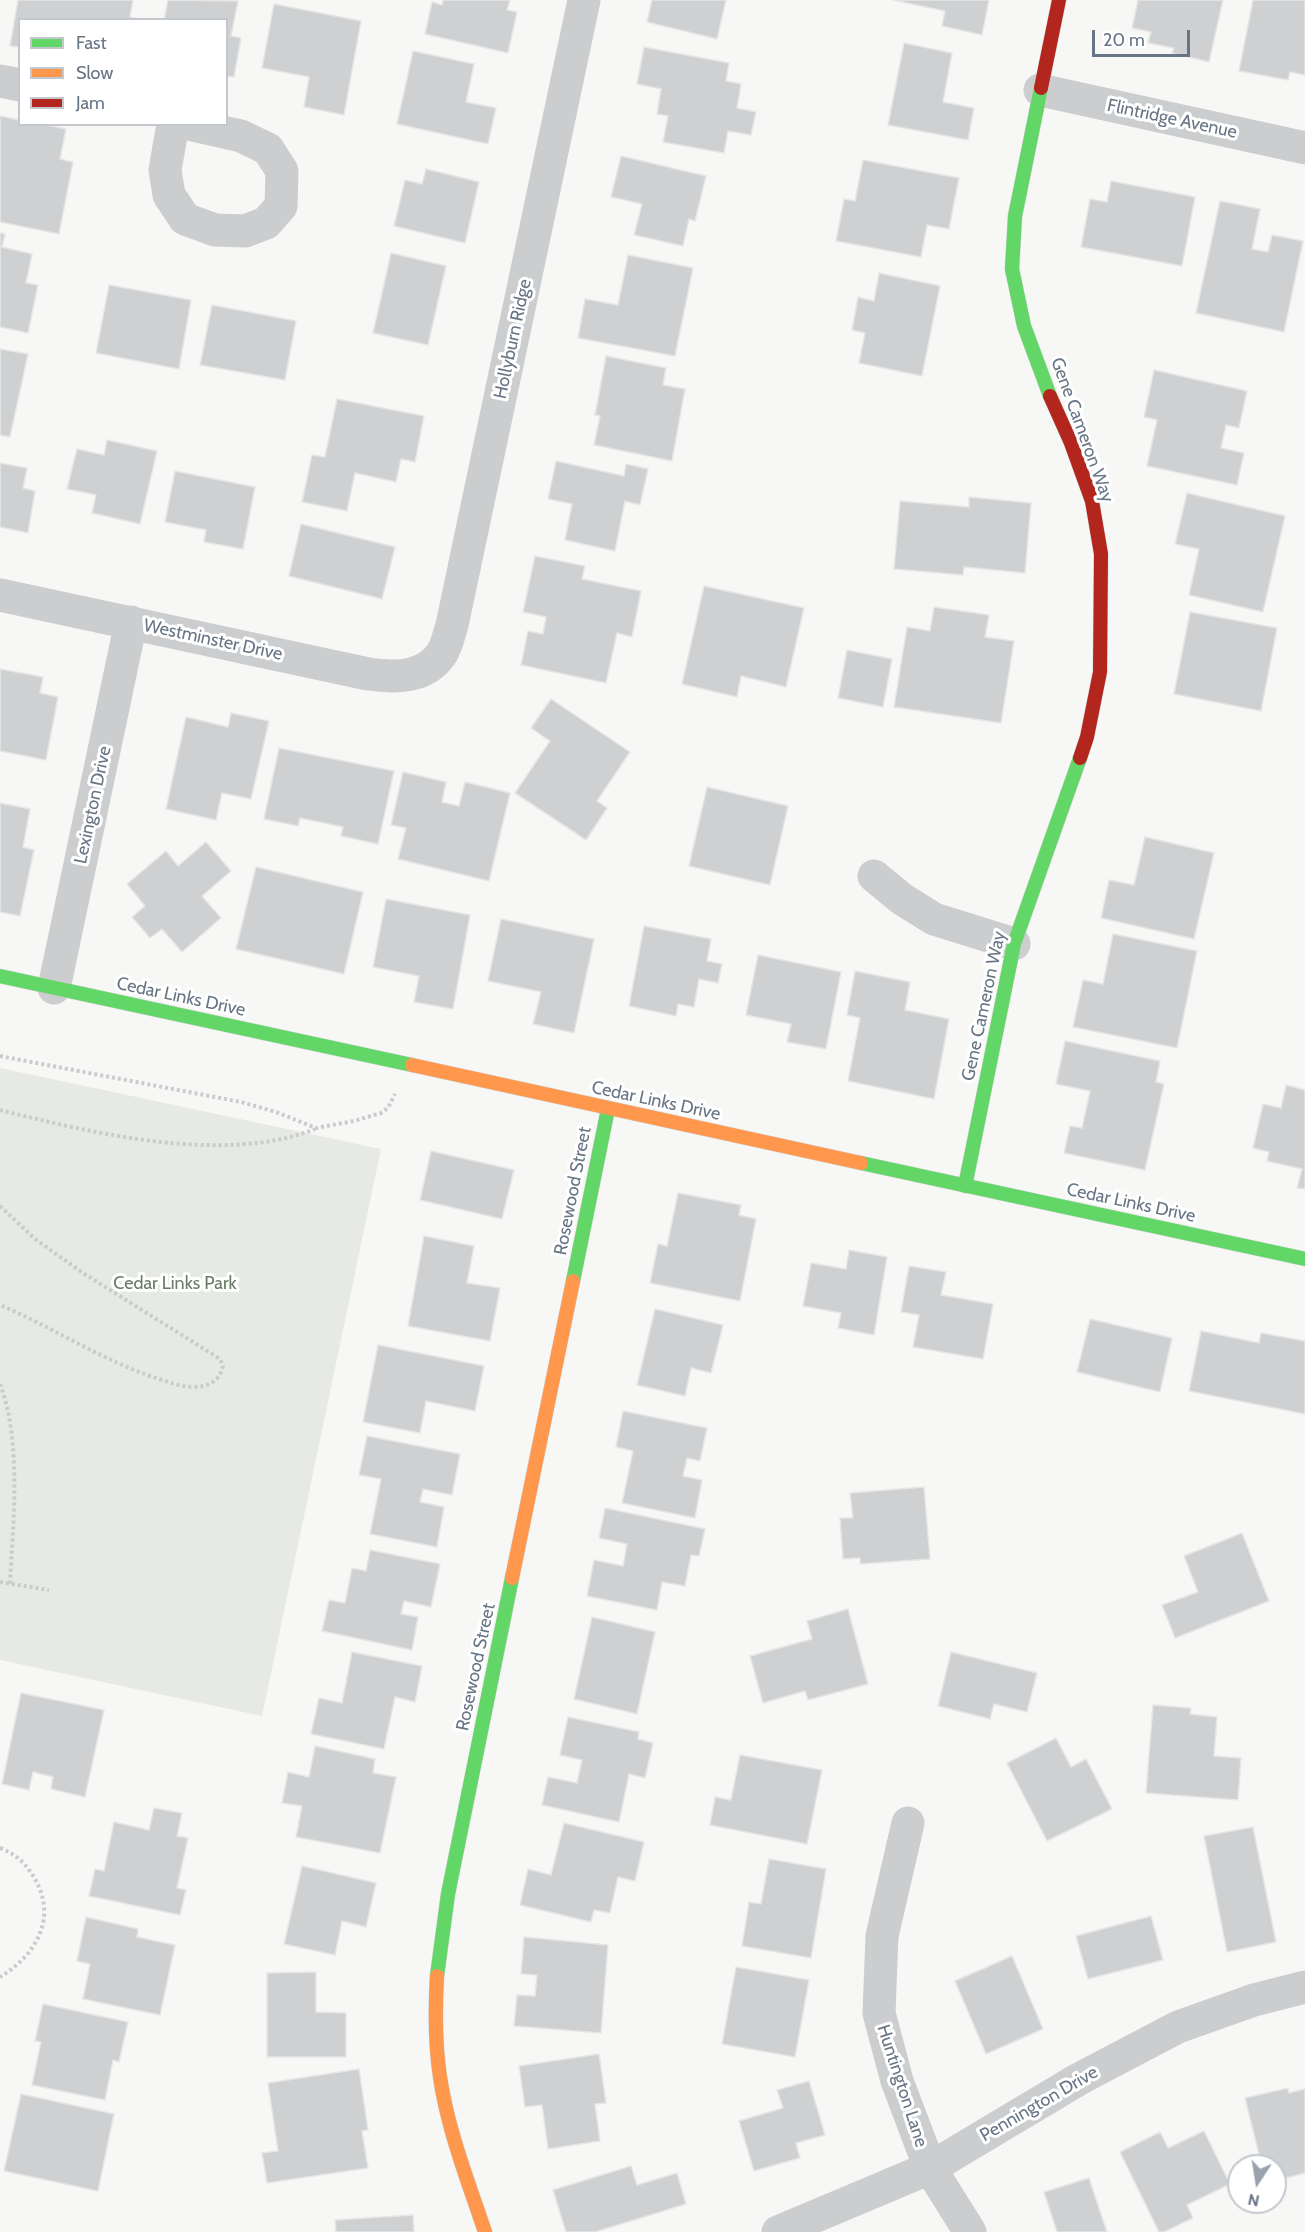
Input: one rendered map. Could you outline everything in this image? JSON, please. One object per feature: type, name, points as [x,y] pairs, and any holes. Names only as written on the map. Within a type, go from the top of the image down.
[{"type":"street","name":"Hollyburn Ridge","points":[[426,670],[443,652],[452,625],[584,0]]},
{"type":"street","name":"Gene Cameron Way","points":[[965,1186],[1014,944],[1087,737],[1100,672],[1101,554],[1092,501],[1024,326],[1012,270],[1015,216],[1059,0]]},
{"type":"street","points":[[0,81],[18,85]]},
{"type":"street","name":"Flintridge Avenue","points":[[1040,90],[1305,148]]},
{"type":"street","points":[[173,126],[165,170],[169,195],[185,219],[215,230],[245,231],[266,223],[281,206],[282,171],[267,149],[241,136],[197,126]]},
{"type":"street","name":"Westminster Drive","points":[[0,595],[368,674],[394,678],[426,670]]},
{"type":"street","name":"Lexington Drive","points":[[54,988],[131,622]]},
{"type":"street","points":[[874,876],[902,899],[934,919],[1014,944]]},
{"type":"street","name":"Cedar Links Drive","points":[[0,976],[1305,1259]]},
{"type":"street","name":"Rosewood Street","points":[[485,2232],[448,2116],[436,2055],[439,1948],[452,1871],[609,1109]]},
{"type":"street","name":"Huntington Lane","points":[[908,1823],[882,1936],[879,2013],[897,2081],[930,2168],[970,2232]]},
{"type":"street","name":"Pennington Drive","points":[[778,2232],[930,2168],[1079,2079],[1178,2027],[1254,2000],[1305,1987]]},
{"type":"path","points":[[0,1056],[241,1102],[276,1112],[316,1128]]},
{"type":"path","points":[[0,1110],[55,1124],[164,1143],[234,1144],[276,1140],[381,1113],[393,1101],[402,1064]]},
{"type":"path","points":[[0,1206],[35,1239],[82,1273],[219,1359],[223,1366],[221,1375],[217,1380],[204,1386],[191,1387],[134,1371],[0,1305]]},
{"type":"path","points":[[0,1384],[9,1424],[13,1467],[10,1584]]},
{"type":"path","points":[[0,1582],[49,1590]]},
{"type":"path","points":[[0,1848],[10,1851],[27,1865],[38,1883],[44,1905],[42,1930],[31,1951],[17,1966],[0,1977]]},
{"type":"green space","name":"Cedar Links Park","points":[[0,1068],[381,1149],[262,1716],[0,1660]]},
{"type":"building","points":[[18,0],[133,0],[130,17],[134,18],[18,18],[18,47],[10,46]]},
{"type":"building","points":[[168,0],[238,1],[231,36],[241,38],[234,77],[228,76],[228,18],[164,18]]},
{"type":"building","points":[[443,0],[510,0],[507,10],[517,12],[508,53],[425,34],[432,2],[442,5]]},
{"type":"building","points":[[652,0],[726,0],[717,39],[647,22]]},
{"type":"building","points":[[893,0],[989,0],[982,35],[942,26],[945,11]]},
{"type":"building","points":[[1138,0],[1223,0],[1209,62],[1172,53],[1174,48],[1148,43],[1151,32],[1132,28]]},
{"type":"building","points":[[1253,0],[1305,0],[1305,75],[1290,72],[1288,80],[1239,71]]},
{"type":"building","points":[[274,4],[361,21],[344,115],[304,107],[309,77],[262,68]]},
{"type":"building","points":[[904,43],[952,53],[943,102],[974,108],[968,140],[888,125]]},
{"type":"building","points":[[644,47],[729,63],[726,81],[741,84],[737,108],[756,112],[751,135],[728,131],[724,153],[663,142],[668,116],[657,114],[661,89],[637,84]]},
{"type":"building","points":[[413,51],[474,64],[466,102],[496,108],[488,144],[397,124]]},
{"type":"building","points":[[0,116],[18,120],[18,126],[52,126],[66,129],[60,159],[73,162],[59,234],[0,222]]},
{"type":"building","points":[[621,156],[706,176],[695,221],[689,219],[683,246],[634,235],[642,204],[611,197]]},
{"type":"building","points":[[863,160],[959,178],[949,229],[927,225],[921,257],[836,241],[844,199],[855,201]]},
{"type":"building","points":[[426,169],[479,182],[465,243],[394,226],[405,180],[422,184]]},
{"type":"building","points":[[1111,181],[1195,197],[1182,266],[1081,247],[1090,199],[1107,202]]},
{"type":"building","points":[[1220,201],[1260,209],[1252,249],[1268,252],[1272,235],[1303,241],[1284,332],[1196,313]]},
{"type":"building","points":[[0,233],[5,234],[2,247],[32,254],[26,283],[38,285],[28,333],[0,327]]},
{"type":"building","points":[[391,253],[446,266],[428,345],[373,333]]},
{"type":"building","points":[[628,255],[693,268],[675,356],[578,338],[585,299],[618,305]]},
{"type":"building","points":[[879,273],[940,286],[922,376],[859,363],[865,333],[852,330],[858,297],[874,301]]},
{"type":"building","points":[[109,285],[191,300],[179,369],[96,353]]},
{"type":"building","points":[[212,305],[296,321],[285,380],[200,365]]},
{"type":"building","points":[[0,349],[28,354],[10,437],[0,435]]},
{"type":"building","points":[[606,356],[666,368],[663,385],[685,389],[672,461],[594,445],[600,416],[595,415]]},
{"type":"building","points":[[1154,370],[1247,391],[1239,428],[1226,425],[1221,448],[1244,453],[1237,485],[1147,466],[1157,420],[1144,417]]},
{"type":"building","points":[[337,399],[424,416],[415,462],[401,459],[396,482],[355,473],[347,511],[302,502],[312,455],[325,457]]},
{"type":"building","points":[[107,440],[157,451],[140,524],[92,513],[96,495],[67,489],[77,449],[104,455]]},
{"type":"building","points":[[556,461],[624,476],[626,464],[648,469],[640,505],[625,501],[615,551],[565,540],[572,504],[548,499]]},
{"type":"building","points":[[0,463],[27,468],[23,488],[35,491],[28,533],[0,527]]},
{"type":"building","points":[[175,471],[255,487],[243,549],[204,542],[206,530],[165,522]]},
{"type":"building","points":[[1187,493],[1285,516],[1263,612],[1189,595],[1199,549],[1175,544]]},
{"type":"building","points":[[969,497],[1031,503],[1025,573],[964,567],[963,575],[894,569],[900,501],[969,507]]},
{"type":"building","points":[[301,524],[395,547],[382,599],[289,576]]},
{"type":"building","points":[[535,556],[585,566],[582,579],[641,591],[632,637],[617,633],[606,683],[521,665],[528,631],[543,634],[546,617],[523,612]]},
{"type":"building","points":[[704,586],[804,608],[786,687],[741,676],[737,697],[682,684]]},
{"type":"building","points":[[934,607],[989,615],[985,637],[1014,641],[1001,723],[894,707],[907,627],[930,631]]},
{"type":"building","points":[[1190,612],[1277,628],[1261,711],[1174,694]]},
{"type":"building","points":[[847,650],[892,659],[883,707],[838,698]]},
{"type":"building","points":[[0,669],[43,677],[40,693],[58,697],[46,760],[0,751]]},
{"type":"building","points":[[551,699],[630,752],[597,801],[607,808],[586,840],[515,793],[550,741],[531,728]]},
{"type":"building","points":[[231,713],[269,721],[251,799],[222,793],[216,820],[166,809],[186,717],[228,727]]},
{"type":"building","points":[[279,748],[394,771],[378,844],[341,836],[343,827],[300,818],[298,826],[264,819]]},
{"type":"building","points":[[403,772],[446,782],[442,802],[459,806],[465,782],[510,793],[489,881],[398,859],[406,828],[391,825]]},
{"type":"building","points":[[707,787],[788,806],[770,885],[689,866]]},
{"type":"building","points":[[0,803],[30,809],[23,847],[34,850],[20,916],[0,912]]},
{"type":"building","points":[[1145,837],[1214,853],[1194,939],[1101,918],[1109,880],[1134,885]]},
{"type":"building","points":[[206,842],[231,871],[202,896],[221,918],[182,952],[162,929],[150,938],[132,917],[145,906],[127,884],[166,851],[178,866]]},
{"type":"building","points":[[256,867],[363,892],[344,974],[236,949]]},
{"type":"building","points":[[386,899],[470,915],[453,1009],[414,1002],[419,976],[373,967]]},
{"type":"building","points":[[501,919],[594,939],[574,1033],[533,1024],[541,992],[488,981]]},
{"type":"building","points":[[644,926],[711,939],[707,961],[722,964],[718,983],[699,979],[694,1007],[678,1004],[676,1016],[629,1006]]},
{"type":"building","points":[[1113,934],[1197,951],[1177,1048],[1073,1027],[1083,980],[1103,984]]},
{"type":"building","points":[[758,955],[841,972],[826,1049],[787,1042],[791,1024],[746,1015]]},
{"type":"building","points":[[855,971],[910,982],[905,1010],[949,1019],[934,1099],[848,1081],[860,1018],[847,1015]]},
{"type":"building","points":[[1065,1041],[1160,1061],[1156,1082],[1164,1084],[1145,1170],[1064,1153],[1070,1126],[1082,1128],[1090,1091],[1056,1084]]},
{"type":"building","points":[[1286,1085],[1305,1090],[1305,1189],[1297,1188],[1302,1169],[1267,1161],[1269,1152],[1253,1148],[1263,1104],[1281,1108]]},
{"type":"building","points":[[431,1151],[514,1170],[502,1219],[420,1200]]},
{"type":"building","points":[[678,1193],[741,1205],[739,1215],[756,1219],[740,1301],[650,1283],[658,1244],[667,1246]]},
{"type":"building","points":[[424,1236],[474,1246],[467,1283],[500,1288],[490,1341],[408,1326]]},
{"type":"building","points":[[849,1250],[887,1257],[874,1335],[838,1328],[841,1313],[803,1306],[811,1263],[846,1269]]},
{"type":"building","points":[[909,1266],[946,1272],[941,1295],[993,1304],[983,1359],[913,1347],[919,1315],[901,1312]]},
{"type":"building","points":[[655,1309],[723,1325],[711,1373],[691,1368],[685,1396],[637,1385]]},
{"type":"building","points":[[1090,1319],[1172,1338],[1160,1392],[1077,1372]]},
{"type":"building","points":[[1201,1331],[1259,1343],[1261,1333],[1305,1341],[1305,1414],[1189,1391]]},
{"type":"building","points":[[378,1345],[484,1366],[475,1411],[426,1401],[420,1433],[363,1422]]},
{"type":"building","points":[[623,1411],[707,1428],[700,1461],[687,1458],[683,1476],[702,1480],[695,1518],[622,1503],[633,1451],[616,1447]]},
{"type":"building","points":[[367,1436],[460,1454],[452,1495],[423,1489],[420,1502],[444,1507],[437,1547],[370,1534],[381,1479],[359,1475]]},
{"type":"building","points":[[924,1487],[930,1559],[860,1564],[860,1558],[843,1559],[840,1518],[853,1518],[850,1493]]},
{"type":"building","points":[[605,1508],[705,1529],[699,1556],[691,1555],[685,1586],[662,1582],[657,1610],[587,1596],[594,1560],[623,1566],[627,1544],[599,1538]]},
{"type":"building","points":[[1242,1533],[1269,1601],[1175,1638],[1162,1605],[1198,1592],[1184,1556]]},
{"type":"building","points":[[370,1550],[440,1564],[431,1607],[404,1601],[401,1614],[418,1617],[412,1650],[322,1631],[329,1600],[345,1603],[352,1568],[366,1571]]},
{"type":"building","points":[[848,1609],[868,1684],[808,1700],[805,1691],[763,1703],[750,1656],[812,1639],[807,1621]]},
{"type":"building","points":[[592,1617],[655,1632],[637,1714],[574,1699]]},
{"type":"building","points":[[352,1652],[422,1666],[415,1702],[395,1697],[384,1749],[311,1734],[319,1698],[342,1703]]},
{"type":"building","points":[[951,1652],[1037,1673],[1027,1712],[994,1704],[990,1719],[938,1706]]},
{"type":"building","points":[[21,1693],[104,1710],[85,1797],[51,1789],[53,1777],[33,1772],[29,1790],[2,1784]]},
{"type":"building","points":[[1153,1705],[1191,1708],[1190,1714],[1217,1717],[1214,1756],[1241,1758],[1238,1800],[1146,1793]]},
{"type":"building","points":[[568,1717],[639,1732],[638,1739],[653,1743],[645,1778],[629,1774],[619,1822],[542,1805],[548,1777],[577,1783],[582,1760],[560,1755]]},
{"type":"building","points":[[1056,1738],[1071,1767],[1086,1759],[1112,1809],[1047,1841],[1007,1763]]},
{"type":"building","points":[[315,1746],[375,1759],[373,1773],[396,1777],[380,1853],[296,1837],[302,1806],[282,1803],[288,1772],[309,1777]]},
{"type":"building","points":[[740,1755],[822,1770],[807,1844],[710,1825],[715,1797],[731,1800]]},
{"type":"building","points":[[154,1808],[182,1813],[177,1836],[188,1838],[177,1888],[186,1890],[180,1915],[89,1896],[95,1869],[104,1871],[114,1822],[149,1830]]},
{"type":"building","points":[[564,1823],[644,1842],[635,1881],[618,1877],[610,1913],[594,1910],[591,1922],[520,1905],[528,1869],[551,1875]]},
{"type":"building","points":[[1253,1827],[1276,1942],[1227,1952],[1204,1836]]},
{"type":"building","points":[[769,1859],[826,1869],[811,1958],[742,1946],[749,1902],[761,1904]]},
{"type":"building","points":[[302,1866],[376,1883],[366,1927],[342,1921],[335,1955],[284,1944]]},
{"type":"building","points":[[1151,1916],[1163,1960],[1088,1979],[1076,1936]]},
{"type":"building","points":[[86,1917],[138,1929],[137,1937],[175,1945],[160,2015],[83,1999],[90,1964],[77,1961]]},
{"type":"building","points":[[524,1937],[608,1945],[601,2033],[514,2026],[517,1995],[535,1996],[537,1975],[521,1974]]},
{"type":"building","points":[[1012,1956],[1043,2029],[986,2054],[955,1981]]},
{"type":"building","points":[[736,1967],[809,1980],[795,2057],[722,2044]]},
{"type":"building","points":[[316,1972],[316,2012],[346,2013],[346,2057],[267,2057],[267,1973]]},
{"type":"building","points":[[43,2004],[128,2022],[119,2062],[113,2060],[105,2100],[32,2085],[41,2042],[35,2041]]},
{"type":"building","points":[[599,2054],[606,2103],[595,2104],[600,2141],[548,2149],[542,2105],[525,2107],[519,2066]]},
{"type":"building","points":[[359,2069],[368,2130],[362,2131],[368,2168],[267,2183],[262,2153],[278,2151],[268,2083]]},
{"type":"building","points":[[809,2081],[825,2135],[796,2143],[800,2158],[754,2171],[739,2121],[783,2108],[777,2090]]},
{"type":"building","points":[[1288,2088],[1289,2093],[1305,2089],[1305,2173],[1287,2178],[1287,2154],[1259,2154],[1245,2098]]},
{"type":"building","points":[[21,2094],[114,2114],[98,2191],[4,2171]]},
{"type":"building","points":[[1204,2131],[1227,2178],[1227,2185],[1187,2205],[1193,2218],[1164,2232],[1159,2232],[1120,2152],[1160,2132],[1168,2148]]},
{"type":"building","points":[[631,2166],[637,2185],[677,2173],[686,2204],[595,2232],[566,2232],[553,2190]]},
{"type":"building","points":[[1089,2178],[1107,2232],[1057,2232],[1044,2192]]},
{"type":"building","points":[[413,2215],[414,2232],[336,2232],[335,2220]]},
{"type":"traffic: fast","points":[[1041,88],[1015,216],[1012,269],[1024,326],[1050,396]]},
{"type":"traffic: fast","points":[[965,1186],[1014,944],[1080,758]]},
{"type":"traffic: fast","points":[[0,976],[412,1065]]},
{"type":"traffic: fast","points":[[573,1281],[608,1109]]},
{"type":"traffic: fast","points":[[861,1163],[1305,1259]]},
{"type":"traffic: fast","points":[[437,1976],[448,1894],[512,1578]]},
{"type":"traffic: slow","points":[[412,1065],[861,1163]]},
{"type":"traffic: slow","points":[[512,1578],[573,1281]]},
{"type":"traffic: slow","points":[[437,1976],[438,2065],[448,2117],[485,2232]]},
{"type":"traffic: jam","points":[[1041,88],[1059,0]]},
{"type":"traffic: jam","points":[[1050,396],[1071,443],[1092,501],[1101,554],[1100,672],[1087,737],[1080,758]]}]
